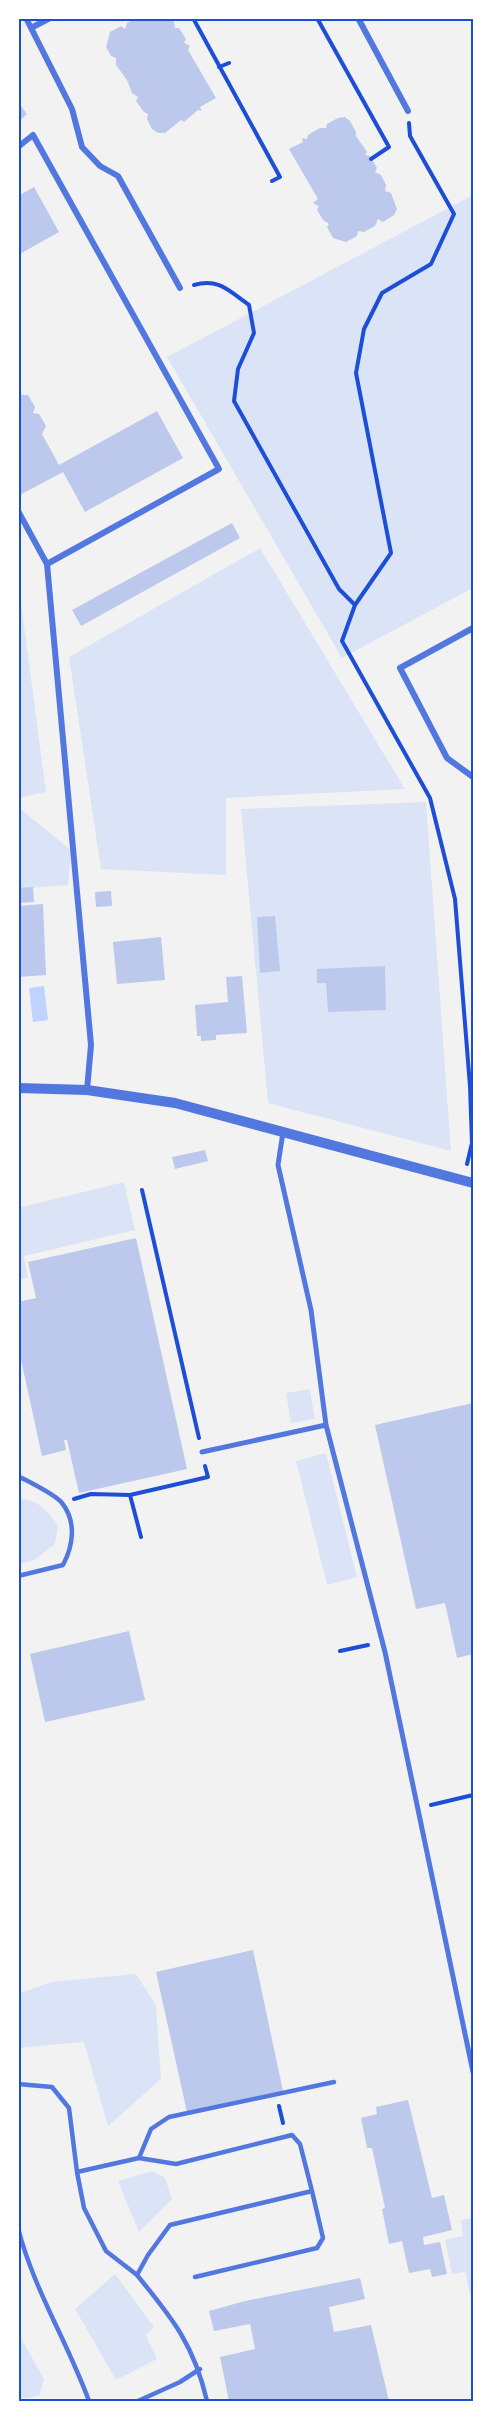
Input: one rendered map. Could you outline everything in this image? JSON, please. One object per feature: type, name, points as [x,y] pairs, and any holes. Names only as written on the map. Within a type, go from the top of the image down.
[{"type":"street","points":[[26,18],[72,109],[82,147],[100,166],[118,176],[180,288]]},
{"type":"street","points":[[31,28],[50,18]]},
{"type":"street","points":[[358,18],[408,111]]},
{"type":"street","points":[[18,147],[33,135],[219,469],[47,564]]},
{"type":"street","points":[[18,511],[47,564],[91,1045],[87,1090]]},
{"type":"street","points":[[473,628],[399,668],[447,758],[473,777]]},
{"type":"street","points":[[18,1088],[87,1090],[175,1103],[468,1181]]},
{"type":"street","points":[[284,1131],[279,1166],[311,1310],[326,1425],[382,1642],[473,2072]]},
{"type":"street","points":[[202,1452],[326,1425]]},
{"type":"lane","points":[[18,1476],[62,1503],[73,1530],[70,1553],[63,1565],[18,1576]]},
{"type":"lane","points":[[140,2158],[152,2129],[169,2117],[334,2082]]},
{"type":"lane","points":[[18,2084],[52,2087],[69,2108],[84,2208],[106,2251],[137,2275],[187,2341],[200,2369],[207,2401]]},
{"type":"lane","points":[[77,2172],[140,2158],[176,2164],[292,2135],[300,2144],[323,2238],[317,2248],[195,2277]]},
{"type":"lane","points":[[137,2275],[148,2255],[170,2225],[312,2191]]},
{"type":"lane","points":[[18,2228],[27,2266],[73,2359],[89,2401]]},
{"type":"lane","points":[[138,2401],[180,2382],[200,2369]]},
{"type":"path","points":[[193,18],[280,177],[272,182]]},
{"type":"path","points":[[317,18],[389,147],[371,159]]},
{"type":"path","points":[[219,67],[229,63]]},
{"type":"path","points":[[408,111],[410,136],[454,214],[431,264],[382,293],[364,329],[356,373],[391,554],[356,606],[342,641],[430,798],[455,899],[467,1022],[472,1143],[468,1181]]},
{"type":"path","points":[[180,288],[208,281],[221,285],[249,305],[254,333],[238,369],[234,401],[339,589],[356,606]]},
{"type":"path","points":[[62,1503],[91,1494],[130,1495],[208,1477],[142,1190]]},
{"type":"path","points":[[130,1495],[141,1537]]},
{"type":"path","points":[[339,1651],[382,1642]]},
{"type":"path","points":[[418,1808],[473,1795]]},
{"type":"path","points":[[277,2094],[285,2136]]},
{"type":"shaded area","points":[[473,195],[473,588],[342,658],[167,357]]},
{"type":"shaded area","points":[[260,548],[405,789],[226,798],[226,875],[101,869],[69,657]]},
{"type":"shaded area","points":[[18,580],[46,792],[18,798]]},
{"type":"shaded area","points":[[426,802],[451,1151],[268,1103],[241,809]]},
{"type":"shaded area","points":[[18,807],[71,850],[68,885],[18,889]]},
{"type":"shaded area","points":[[124,1182],[135,1230],[24,1256],[28,1278],[18,1280],[18,1208]]},
{"type":"shaded area","points":[[310,1389],[315,1419],[291,1423],[286,1393]]},
{"type":"shaded area","points":[[326,1453],[357,1577],[327,1585],[296,1461]]},
{"type":"shaded area","points":[[18,1499],[37,1503],[58,1526],[55,1544],[34,1560],[18,1564]]},
{"type":"shaded area","points":[[136,1974],[156,2005],[161,2079],[108,2126],[84,2042],[18,2048],[18,1994],[51,1982]]},
{"type":"shaded area","points":[[153,2171],[165,2178],[172,2199],[139,2232],[118,2181]]},
{"type":"shaded area","points":[[473,2218],[472,2302],[465,2272],[452,2274],[445,2240],[463,2236],[461,2220]]},
{"type":"shaded area","points":[[115,2274],[154,2327],[146,2335],[157,2359],[116,2380],[75,2309]]},
{"type":"shaded area","points":[[18,2333],[44,2379],[39,2396],[18,2399]]},
{"type":"water","points":[[44,986],[48,1020],[33,1022],[29,988]]},
{"type":"building","points":[[135,18],[173,18],[175,28],[179,28],[186,39],[184,43],[190,46],[188,50],[216,98],[200,107],[202,111],[198,110],[184,122],[181,120],[165,133],[158,133],[152,129],[147,119],[148,114],[136,101],[138,97],[132,93],[127,80],[116,65],[116,58],[111,56],[106,47],[110,32],[121,26],[125,29],[127,23]]},
{"type":"building","points":[[18,102],[27,114],[18,122]]},
{"type":"building","points":[[345,117],[350,121],[356,136],[367,152],[365,155],[370,156],[377,168],[375,172],[381,175],[386,185],[385,191],[391,193],[397,209],[394,215],[383,222],[378,219],[375,226],[364,232],[358,231],[357,236],[346,242],[333,238],[327,227],[329,224],[323,220],[317,210],[319,206],[313,203],[318,199],[289,149],[303,142],[302,138],[307,139],[308,135],[320,128],[326,128],[327,124]]},
{"type":"building","points":[[34,187],[59,232],[18,255],[18,196]]},
{"type":"building","points":[[18,388],[22,395],[28,395],[35,407],[33,413],[39,414],[46,426],[42,434],[59,465],[157,411],[183,458],[85,512],[63,472],[18,496]]},
{"type":"building","points":[[232,523],[240,538],[81,626],[72,610]]},
{"type":"building","points":[[33,887],[34,902],[18,903],[18,888]]},
{"type":"building","points":[[111,891],[112,906],[96,907],[95,892]]},
{"type":"building","points":[[43,904],[46,975],[18,977],[18,906]]},
{"type":"building","points":[[275,916],[280,971],[260,973],[257,917]]},
{"type":"building","points":[[161,937],[165,980],[117,984],[113,942]]},
{"type":"building","points":[[385,966],[386,1010],[328,1012],[326,983],[317,983],[317,969]]},
{"type":"building","points":[[242,976],[247,1033],[216,1035],[216,1040],[201,1041],[201,1036],[197,1036],[195,1005],[228,1002],[226,977]]},
{"type":"building","points":[[205,1150],[208,1161],[175,1169],[172,1157]]},
{"type":"building","points":[[136,1238],[187,1469],[79,1493],[67,1440],[64,1440],[66,1450],[42,1456],[18,1346],[18,1302],[36,1298],[28,1262]]},
{"type":"building","points":[[473,1403],[473,1654],[457,1658],[445,1603],[416,1609],[375,1425]]},
{"type":"building","points":[[129,1631],[145,1700],[45,1722],[30,1654]]},
{"type":"building","points":[[253,1950],[283,2091],[187,2112],[156,1972]]},
{"type":"building","points":[[408,2100],[432,2198],[444,2195],[452,2230],[423,2237],[424,2245],[440,2242],[447,2274],[432,2277],[430,2269],[409,2273],[402,2241],[389,2244],[382,2209],[385,2208],[372,2148],[367,2148],[361,2118],[377,2114],[376,2107]]},
{"type":"building","points":[[360,2278],[365,2299],[329,2307],[334,2332],[371,2325],[389,2401],[229,2401],[220,2357],[255,2349],[250,2324],[214,2331],[209,2311],[245,2301]]}]
